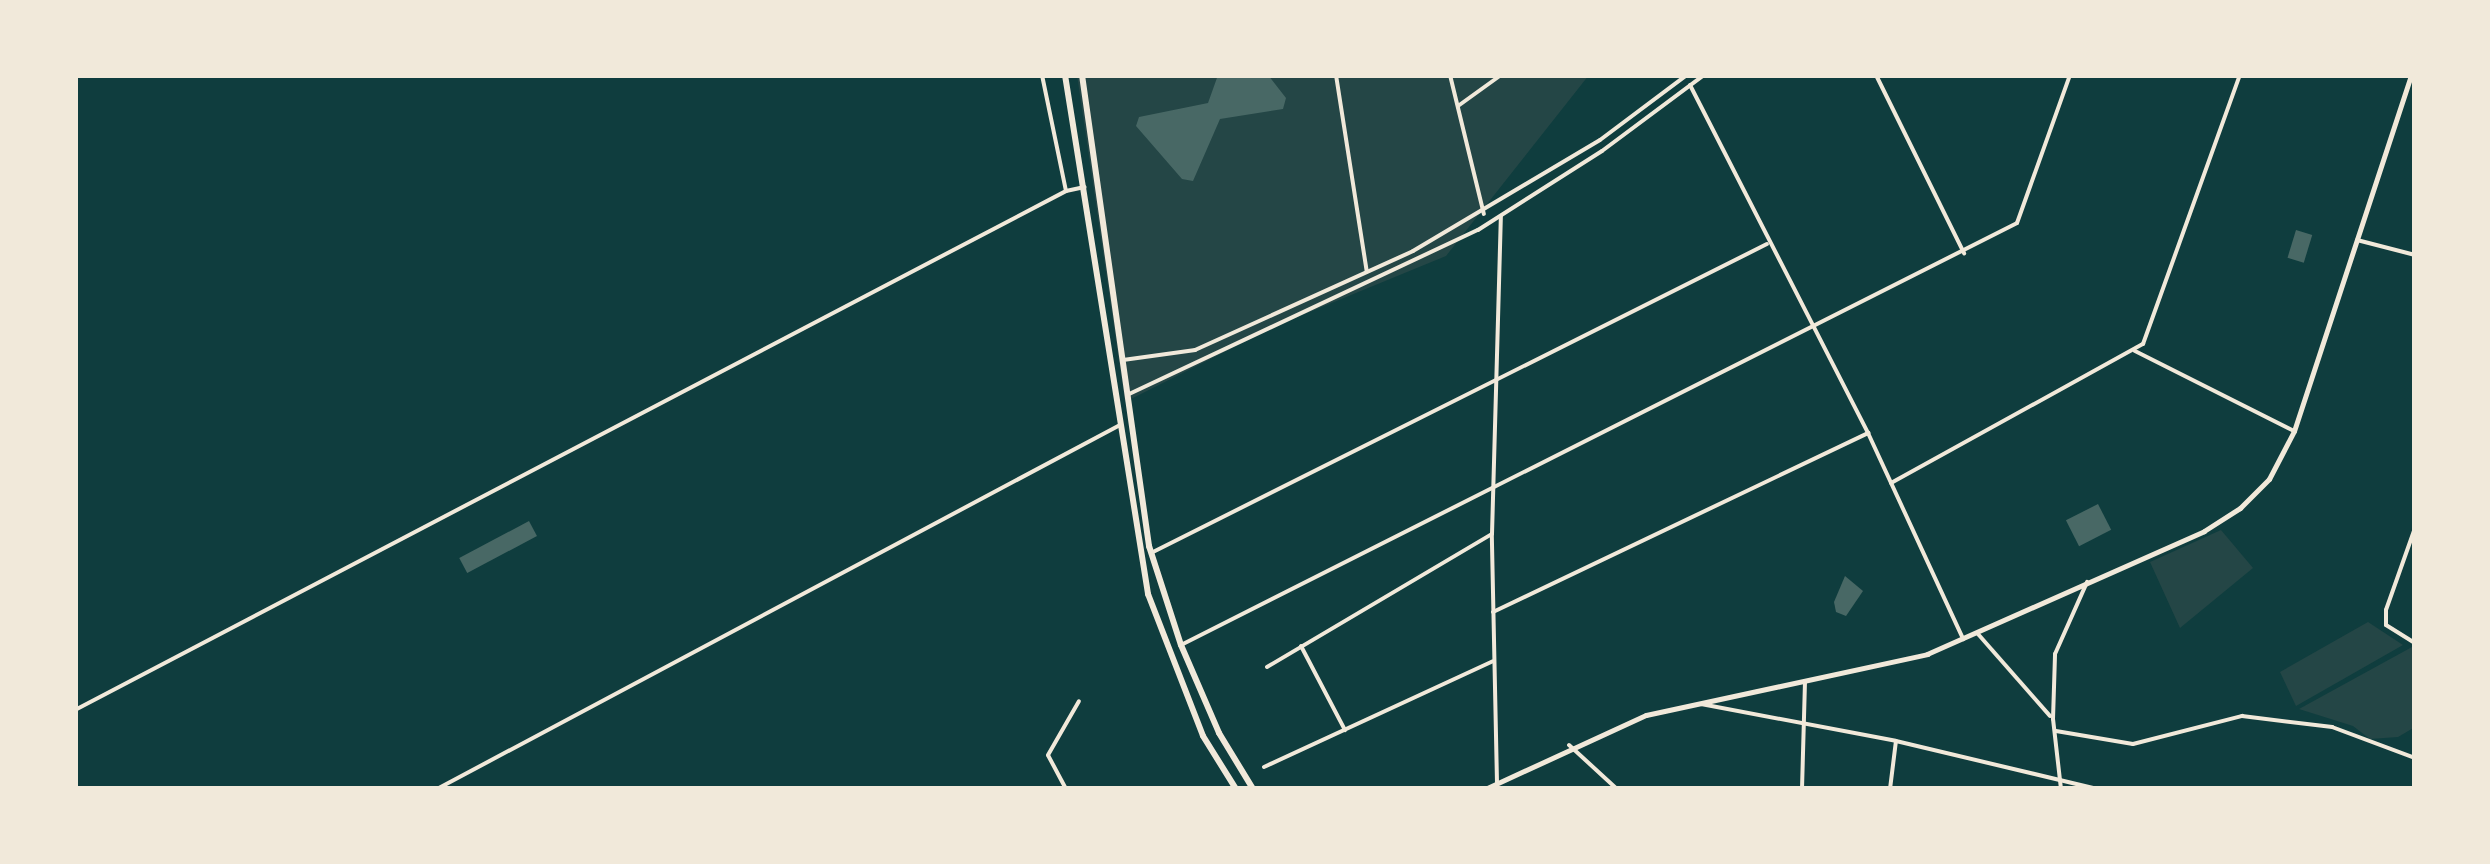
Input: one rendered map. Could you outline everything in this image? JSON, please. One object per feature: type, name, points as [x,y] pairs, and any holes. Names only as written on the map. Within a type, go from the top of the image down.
[{"type":"main road","points":[[1065,75],[1148,594],[1203,736],[1236,789]]},
{"type":"main road","points":[[1082,75],[1150,552],[1180,644],[1219,732],[1254,789]]},
{"type":"street","points":[[1042,75],[1066,191]]},
{"type":"street","points":[[1336,75],[1367,272]]},
{"type":"street","points":[[1450,75],[1484,214]]},
{"type":"street","points":[[1458,106],[1501,75]]},
{"type":"street","points":[[1122,360],[1196,350],[1484,214],[1686,75]]},
{"type":"street","points":[[1128,395],[1501,216],[1704,75]]},
{"type":"street","points":[[1876,75],[1964,253]]},
{"type":"street","points":[[1180,644],[2017,224],[2070,75]]},
{"type":"street","points":[[1891,483],[2135,352],[2148,335],[2196,210],[2240,75]]},
{"type":"street","points":[[1485,789],[1569,745],[1696,703],[1890,667],[1978,634],[2240,508],[2269,479],[2294,432],[2410,75]]},
{"type":"street","points":[[1690,86],[1810,331],[1868,433],[1963,639]]},
{"type":"street","points":[[75,710],[1066,191],[1085,187]]},
{"type":"street","points":[[1496,783],[1492,534],[1497,486],[1501,216]]},
{"type":"street","points":[[2357,240],[2415,255]]},
{"type":"street","points":[[1150,552],[1767,244]]},
{"type":"street","points":[[2135,352],[2294,432]]},
{"type":"street","points":[[437,789],[1120,425]]},
{"type":"street","points":[[1493,612],[1868,433]]},
{"type":"street","points":[[2415,528],[2386,610],[2386,625],[2415,643]]},
{"type":"street","points":[[1267,667],[1492,534]]},
{"type":"street","points":[[2061,789],[2053,719],[2055,654],[2087,582]]},
{"type":"street","points":[[1978,634],[2053,719]]},
{"type":"street","points":[[1301,646],[1345,730]]},
{"type":"street","points":[[1264,768],[1492,661]]},
{"type":"street","points":[[1802,789],[1805,681]]},
{"type":"street","points":[[1066,789],[1048,756],[1079,701]]},
{"type":"street","points":[[1696,703],[1805,728],[1896,741],[2062,777],[2098,789]]},
{"type":"street","points":[[2056,731],[2134,744],[2242,716],[2332,727],[2415,758]]},
{"type":"street","points":[[1890,789],[1896,741]]},
{"type":"street","points":[[1569,745],[1617,789]]},
{"type":"shaded area","points":[[1077,75],[1589,75],[1446,256],[1278,325],[1125,402]]},
{"type":"shaded area","points":[[2221,530],[2253,568],[2180,628],[2150,562]]},
{"type":"shaded area","points":[[2368,622],[2403,645],[2296,706],[2280,672]]},
{"type":"shaded area","points":[[2412,647],[2415,727],[2398,737],[2370,739],[2353,726],[2299,709]]},
{"type":"building","points":[[1218,75],[1268,75],[1286,98],[1283,109],[1220,119],[1193,181],[1182,179],[1136,126],[1139,117],[1208,103]]},
{"type":"building","points":[[2296,230],[2312,235],[2304,263],[2288,258]]},
{"type":"building","points":[[2098,504],[2111,530],[2079,546],[2066,520]]},
{"type":"building","points":[[529,521],[537,536],[467,573],[459,558]]},
{"type":"building","points":[[1845,576],[1863,591],[1846,616],[1836,612],[1834,602]]}]
